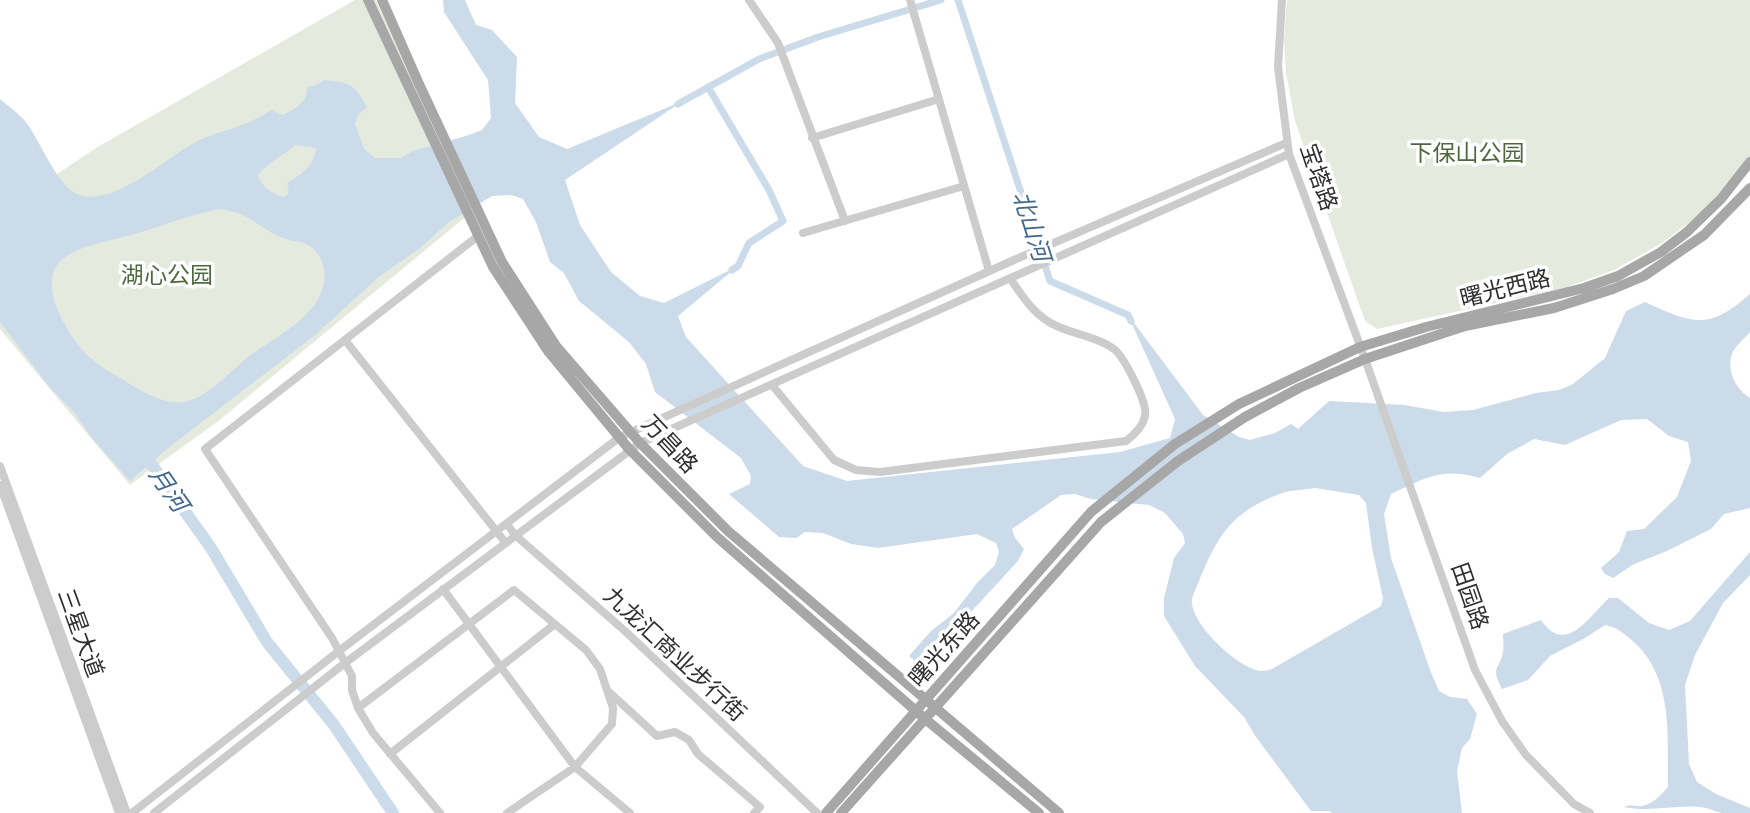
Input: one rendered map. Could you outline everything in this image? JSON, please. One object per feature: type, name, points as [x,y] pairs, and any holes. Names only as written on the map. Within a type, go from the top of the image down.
[{"type":"main road","name":"万昌路","points":[[368,0],[478,223],[556,346],[640,443],[728,531],[1059,813]]},
{"type":"main road","name":"万昌路","points":[[382,0],[440,142]]},
{"type":"main road","name":"曙光西路","points":[[1238,404],[1360,347],[1426,327],[1584,288],[1618,276],[1661,252],[1687,232],[1720,199],[1750,162]]},
{"type":"main road","name":"曙光西路","points":[[1245,417],[1299,388],[1365,359],[1465,326],[1554,309],[1644,276],[1704,235],[1750,188]]},
{"type":"main road","name":"万昌路","points":[[478,223],[478,236],[493,267],[548,351],[629,449],[717,537],[924,719],[1039,813]]},
{"type":"main road","name":"曙光东路","points":[[826,813],[1091,512],[1175,444],[1238,404]]},
{"type":"main road","name":"曙光东路","points":[[841,813],[1101,522],[1178,461],[1245,417]]},
{"type":"street","points":[[749,0],[778,43],[845,221]]},
{"type":"street","points":[[910,0],[989,271]]},
{"type":"street","name":"宝塔路","points":[[1282,0],[1278,67],[1286,143],[1365,359]]},
{"type":"street","points":[[812,138],[939,99]]},
{"type":"street","points":[[132,813],[338,651],[620,437],[989,271],[1286,143]]},
{"type":"street","points":[[154,813],[345,663],[629,449],[673,427],[1289,154]]},
{"type":"street","points":[[803,233],[964,186]]},
{"type":"street","points":[[440,813],[373,733],[358,708],[352,690],[352,676],[338,651],[205,449],[478,236]]},
{"type":"street","points":[[772,385],[834,460],[856,470],[880,472],[1126,441],[1137,432],[1146,415],[1144,403],[1128,367],[1115,349],[1051,323],[1036,313],[1010,278]]},
{"type":"street","points":[[345,340],[505,542]]},
{"type":"street","name":"田园路","points":[[1365,359],[1485,693],[1526,755],[1574,804],[1590,813]]},
{"type":"street","name":"三星大道","points":[[0,466],[127,813]]},
{"type":"street","name":"三星大道","points":[[0,485],[120,813]]},
{"type":"street","points":[[0,517],[11,516]]},
{"type":"street","name":"九龙汇商业步行街","points":[[506,524],[515,535],[625,631],[817,813]]},
{"type":"street","points":[[443,589],[576,767],[630,813]]},
{"type":"street","points":[[358,708],[514,590],[586,650],[600,669],[613,708],[611,724],[576,767],[507,813]]},
{"type":"street","points":[[390,754],[555,624]]},
{"type":"street","points":[[608,691],[657,736],[675,732],[689,740],[698,754],[760,807],[754,813]]},
{"type":"green space","name":"湖心公园","points":[[355,0],[376,0],[475,209],[217,422],[130,485],[0,329],[0,274],[42,184],[96,148]]},
{"type":"green space","name":"下保山公园","points":[[1287,0],[1750,0],[1750,157],[1742,171],[1703,212],[1662,243],[1614,270],[1564,288],[1377,329],[1366,322],[1361,310],[1295,121],[1286,73],[1284,40]]},
{"type":"water","points":[[443,0],[465,0],[476,25],[492,30],[517,57],[515,103],[539,137],[567,149],[683,101],[565,180],[580,225],[611,272],[640,296],[664,303],[738,266],[678,316],[686,337],[803,466],[847,481],[1120,452],[1170,438],[1175,419],[1128,315],[1203,415],[1239,437],[1250,440],[1275,433],[1291,424],[1298,429],[1329,401],[1404,405],[1444,412],[1473,410],[1536,393],[1559,390],[1573,384],[1605,358],[1626,311],[1645,302],[1688,319],[1711,319],[1723,314],[1750,294],[1750,332],[1733,351],[1730,367],[1740,390],[1750,398],[1750,508],[1724,514],[1711,529],[1634,564],[1613,578],[1605,574],[1601,568],[1619,552],[1627,531],[1644,529],[1677,497],[1691,461],[1688,442],[1669,436],[1647,419],[1621,420],[1565,445],[1534,439],[1507,454],[1480,478],[1444,474],[1424,479],[1391,494],[1384,514],[1391,558],[1430,670],[1439,691],[1450,697],[1467,699],[1477,714],[1470,739],[1462,748],[1457,771],[1462,813],[1332,813],[1311,811],[1244,717],[1195,666],[1164,616],[1164,598],[1174,558],[1185,543],[1183,534],[1165,513],[1149,505],[1091,499],[1075,494],[1061,495],[1012,529],[1024,549],[1018,561],[945,640],[916,662],[909,656],[931,631],[954,613],[995,565],[999,552],[996,543],[977,534],[878,548],[851,544],[823,533],[805,532],[796,538],[779,537],[729,494],[750,484],[751,476],[741,458],[655,392],[646,364],[629,342],[579,301],[564,273],[550,262],[536,222],[523,199],[511,195],[492,196],[449,222],[419,249],[380,276],[314,336],[168,448],[130,481],[91,437],[74,412],[51,389],[0,322],[0,99],[28,125],[63,182],[77,194],[91,197],[121,189],[202,139],[252,121],[271,110],[282,115],[287,113],[303,102],[307,87],[325,80],[351,86],[363,99],[367,107],[359,114],[355,123],[364,149],[375,158],[401,158],[413,151],[482,130],[491,118],[488,80],[444,12]],"holes":[[[295,145],[316,148],[315,154],[306,169],[287,183],[289,193],[283,197],[268,189],[258,175]],[[219,209],[240,214],[277,235],[307,244],[316,252],[324,270],[318,299],[299,321],[248,357],[210,390],[192,400],[175,402],[148,394],[105,369],[82,349],[69,332],[57,308],[52,278],[60,262],[76,251]],[[1315,488],[1359,495],[1366,503],[1383,598],[1381,606],[1272,669],[1261,671],[1240,662],[1216,643],[1198,619],[1192,598],[1206,564],[1231,524],[1258,503],[1290,491]]]},
{"type":"water","points":[[1750,552],[1750,575],[1723,603],[1695,655],[1685,685],[1689,764],[1697,782],[1716,794],[1750,808],[1750,813],[1722,813],[1696,807],[1624,807],[1650,803],[1668,787],[1666,711],[1657,675],[1648,659],[1625,634],[1605,625],[1550,656],[1528,680],[1502,689],[1496,672],[1503,652],[1503,634],[1541,620],[1550,630],[1560,635],[1568,634],[1586,622],[1609,598],[1618,598],[1649,623],[1669,630],[1690,621]]},
{"type":"waterway","points":[[678,104],[759,59],[818,37],[941,0]]},
{"type":"waterway","name":"北山河","points":[[958,0],[1050,281],[1128,315],[1131,321]]},
{"type":"waterway","points":[[708,87],[769,190],[783,221],[749,243],[738,266],[732,270]]},
{"type":"waterway","name":"月河","points":[[142,451],[211,548],[267,642],[334,725],[393,813]]}]
